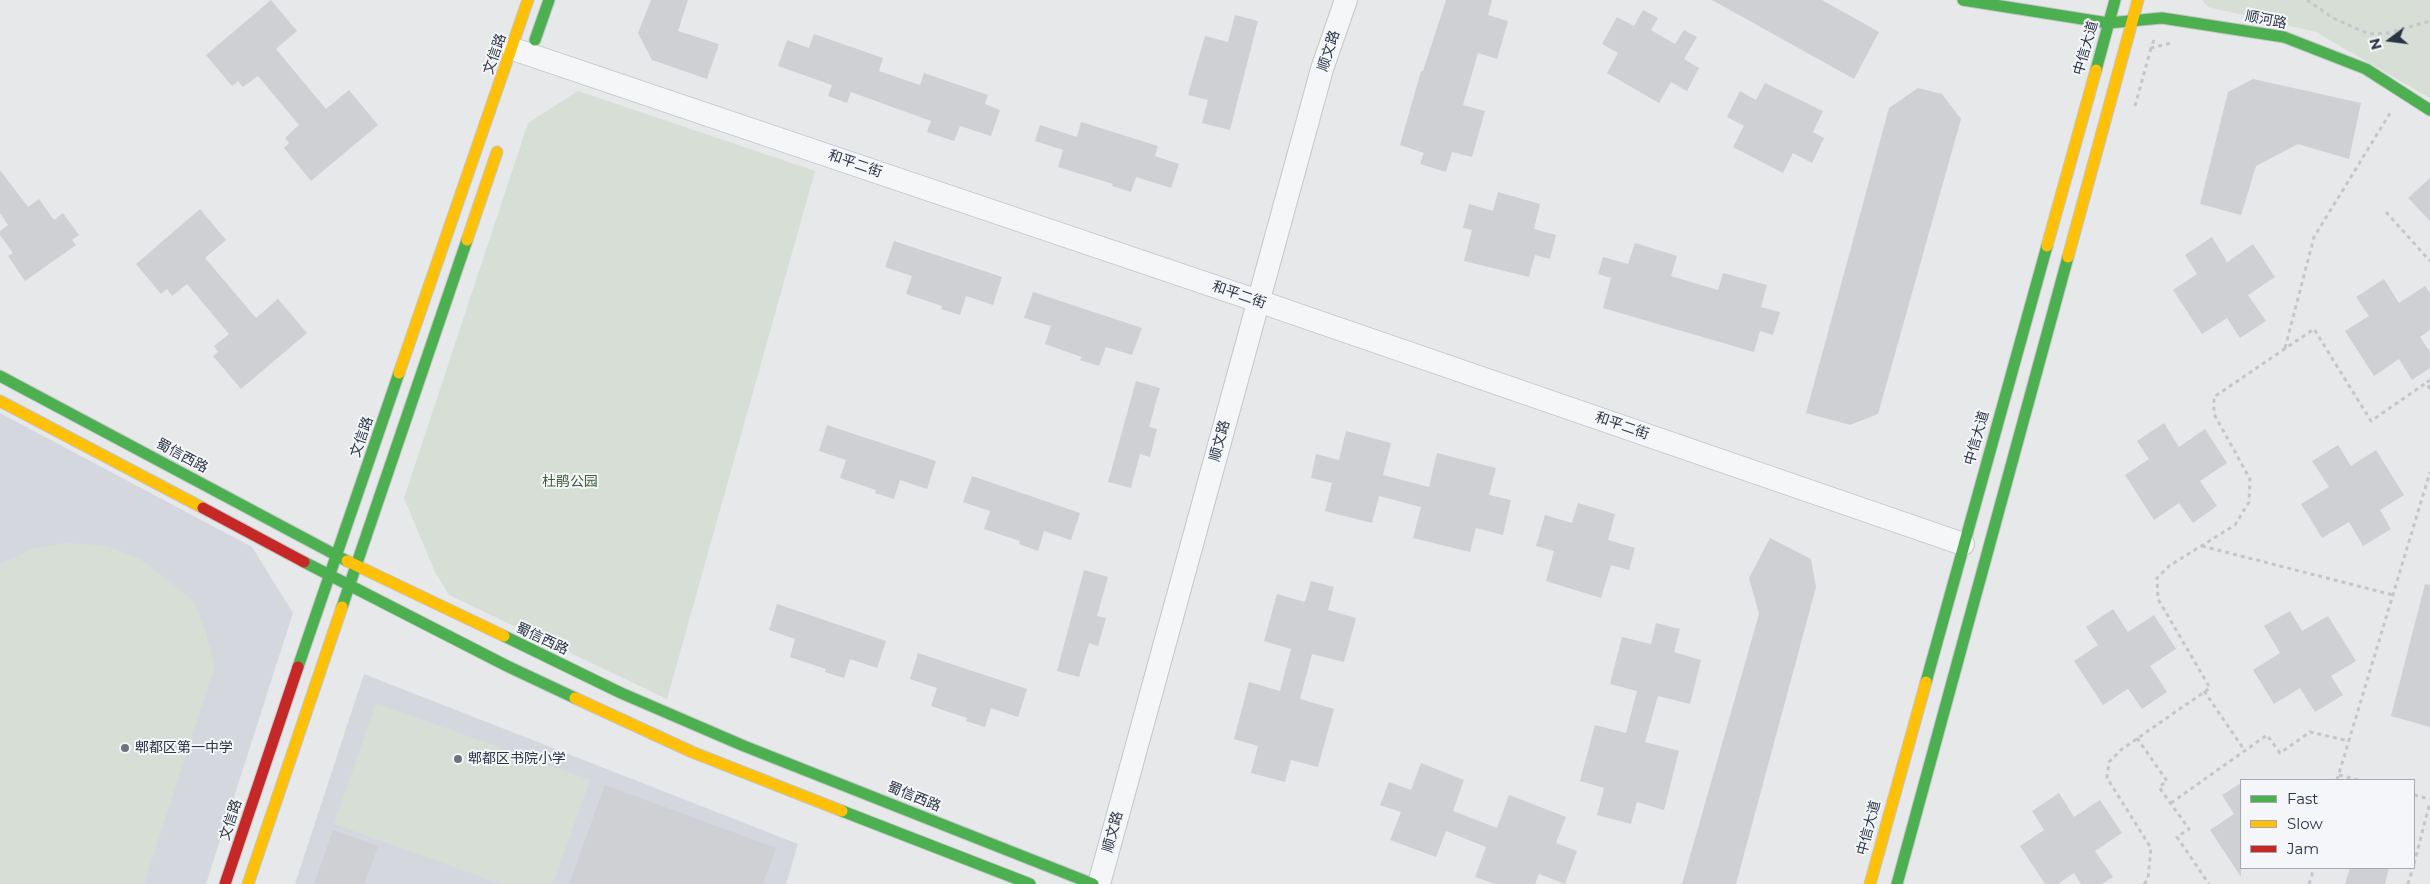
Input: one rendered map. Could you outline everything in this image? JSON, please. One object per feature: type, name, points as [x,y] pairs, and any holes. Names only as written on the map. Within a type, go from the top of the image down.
[{"type":"main road","name":"文信路","points":[[226,884],[329,575],[524,56],[528,0]]},
{"type":"main road","points":[[524,56],[548,0]]},
{"type":"main road","name":"顺河路","points":[[1963,0],[2108,23],[2162,18],[2284,37],[2366,69],[2430,110]]},
{"type":"main road","name":"中信大道","points":[[1870,884],[2115,0]]},
{"type":"main road","points":[[1897,884],[2138,0]]},
{"type":"main road","points":[[248,884],[502,140]]},
{"type":"main road","name":"蜀信西路","points":[[0,376],[337,556],[621,693],[744,746],[1093,884]]},
{"type":"main road","points":[[0,401],[350,586],[507,666],[692,752],[1030,884]]},
{"type":"street","name":"顺文路","points":[[1099,884],[1322,69],[1346,0]]},
{"type":"street","name":"和平二街","points":[[524,56],[1258,301],[1963,544]]},
{"type":"path","points":[[2308,0],[2333,18],[2369,34],[2388,33],[2430,20]]},
{"type":"path","points":[[2162,18],[2151,48],[2178,41]]},
{"type":"path","points":[[2385,103],[2400,113]]},
{"type":"path","points":[[2284,349],[2314,237],[2393,108]]},
{"type":"path","points":[[2386,212],[2430,261]]},
{"type":"path","points":[[2144,884],[2148,879],[2151,848],[2107,778],[2109,762],[2137,738],[2210,688],[2158,599],[2157,578],[2169,566],[2236,525],[2249,502],[2250,479],[2214,414],[2214,397],[2314,329],[2371,421],[2428,382],[2430,389]]},
{"type":"path","points":[[2337,779],[2430,472]]},
{"type":"path","points":[[2201,546],[2393,596]]},
{"type":"path","points":[[2204,691],[2245,751]]},
{"type":"path","points":[[2171,804],[2267,735],[2280,753],[2310,732],[2349,741]]},
{"type":"path","points":[[2137,738],[2168,780],[2159,787],[2189,829],[2177,837],[2209,884]]},
{"type":"path","points":[[2339,775],[2354,779]]},
{"type":"path","points":[[2415,795],[2430,801],[2415,860]]},
{"type":"path","points":[[2309,884],[2314,869]]},
{"type":"path","points":[[2408,884],[2413,869]]},
{"type":"shaded area","name":"郫都区第一中学","points":[[0,413],[252,547],[293,613],[206,884],[0,884]]},
{"type":"shaded area","name":"郫都区书院小学","points":[[364,674],[798,844],[786,884],[295,884]]},
{"type":"green space","points":[[2202,0],[2430,0],[2430,98],[2316,32],[2208,7]]},
{"type":"green space","name":"杜鹃公园","points":[[578,91],[815,171],[667,699],[449,595],[435,572],[404,498],[528,123]]},
{"type":"green space","points":[[64,543],[103,545],[137,557],[163,576],[193,601],[206,632],[215,666],[144,884],[0,884],[0,564],[33,549]]},
{"type":"green space","points":[[376,703],[590,780],[553,884],[501,884],[334,824]]},
{"type":"building","points":[[271,0],[297,31],[276,49],[326,109],[349,90],[378,125],[311,181],[284,148],[289,143],[285,138],[299,125],[258,76],[243,87],[238,81],[232,86],[206,55]]},
{"type":"building","points":[[651,0],[688,0],[678,31],[719,44],[707,79],[652,60],[638,33]]},
{"type":"building","points":[[1446,0],[1492,0],[1488,15],[1508,21],[1497,59],[1478,53],[1463,105],[1485,111],[1472,157],[1452,152],[1446,172],[1420,164],[1424,153],[1400,145],[1421,71],[1423,71]]},
{"type":"building","points":[[1712,0],[1822,0],[1879,32],[1854,79]]},
{"type":"building","points":[[1643,10],[1658,18],[1651,30],[1675,44],[1684,30],[1697,37],[1684,59],[1699,68],[1687,91],[1671,82],[1659,103],[1607,73],[1618,53],[1602,44],[1617,17],[1634,26]]},
{"type":"building","points":[[1235,15],[1258,21],[1230,130],[1202,123],[1208,100],[1188,95],[1205,36],[1228,42]]},
{"type":"building","points":[[814,34],[883,58],[879,71],[920,85],[924,73],[988,95],[985,104],[1000,110],[991,136],[960,126],[954,141],[927,132],[931,121],[851,92],[847,103],[828,96],[832,85],[778,66],[787,40],[809,48]]},
{"type":"building","points":[[2253,79],[2361,103],[2349,159],[2298,144],[2256,166],[2241,215],[2200,204],[2228,92]]},
{"type":"building","points":[[1765,83],[1823,111],[1813,132],[1824,138],[1812,163],[1793,153],[1783,173],[1733,147],[1744,126],[1727,117],[1740,91],[1756,100]]},
{"type":"building","points":[[1918,88],[1942,94],[1961,119],[1878,414],[1850,425],[1806,413],[1889,108]]},
{"type":"building","points":[[1081,122],[1158,146],[1155,156],[1179,164],[1171,188],[1136,177],[1131,192],[1112,186],[1113,184],[1058,167],[1063,150],[1035,141],[1040,125],[1077,137]]},
{"type":"building","points":[[0,170],[28,207],[39,199],[54,220],[63,213],[79,235],[72,240],[76,245],[25,281],[8,256],[13,253],[0,235],[0,231],[8,225],[0,213]]},
{"type":"building","points":[[2430,178],[2430,221],[2408,198]]},
{"type":"building","points":[[1498,192],[1540,204],[1534,229],[1556,235],[1550,259],[1535,255],[1529,277],[1464,261],[1472,230],[1463,228],[1469,204],[1493,211]]},
{"type":"building","points":[[200,209],[226,240],[205,258],[256,318],[278,299],[307,333],[241,389],[213,356],[218,352],[214,346],[229,334],[187,284],[172,296],[167,289],[161,294],[136,264]]},
{"type":"building","points":[[2212,237],[2226,263],[2253,244],[2275,277],[2248,295],[2266,321],[2240,338],[2227,318],[2202,334],[2173,290],[2197,274],[2185,255]]},
{"type":"building","points":[[894,241],[1002,277],[993,305],[966,296],[960,315],[941,309],[942,306],[906,294],[912,276],[885,267]]},
{"type":"building","points":[[1635,243],[1677,256],[1671,276],[1718,290],[1723,273],[1767,285],[1761,307],[1780,312],[1773,335],[1760,331],[1754,352],[1603,308],[1611,278],[1598,274],[1603,257],[1628,264]]},
{"type":"building","points":[[2384,279],[2399,303],[2425,286],[2430,293],[2430,330],[2420,337],[2430,352],[2430,368],[2412,380],[2399,359],[2374,376],[2345,331],[2369,316],[2356,297]]},
{"type":"building","points":[[1033,292],[1142,328],[1132,355],[1106,347],[1099,366],[1080,360],[1082,357],[1045,344],[1051,326],[1024,318]]},
{"type":"building","points":[[1136,381],[1160,388],[1149,427],[1157,429],[1150,457],[1140,454],[1131,488],[1108,482]]},
{"type":"building","points":[[2164,423],[2179,447],[2205,429],[2227,463],[2200,481],[2217,506],[2193,523],[2179,503],[2154,520],[2125,475],[2149,459],[2137,441]]},
{"type":"building","points":[[827,425],[936,461],[927,489],[900,480],[894,499],[875,493],[876,490],[840,478],[846,460],[819,451]]},
{"type":"building","points":[[1346,431],[1391,443],[1383,475],[1429,487],[1437,453],[1496,468],[1489,495],[1511,500],[1503,535],[1476,528],[1470,552],[1413,538],[1421,507],[1379,496],[1372,523],[1325,511],[1332,483],[1311,478],[1316,454],[1339,460]]},
{"type":"building","points":[[2338,445],[2351,466],[2376,450],[2404,495],[2380,510],[2391,529],[2363,546],[2349,522],[2322,538],[2301,504],[2329,487],[2312,461]]},
{"type":"building","points":[[972,476],[1080,513],[1071,540],[1044,531],[1038,551],[1019,544],[1020,541],[984,529],[990,511],[963,502]]},
{"type":"building","points":[[1578,503],[1615,514],[1608,540],[1635,548],[1629,570],[1611,565],[1601,598],[1546,581],[1554,551],[1536,546],[1545,515],[1572,523]]},
{"type":"building","points":[[1770,538],[1811,559],[1816,587],[1736,884],[1682,884],[1759,614],[1749,578]]},
{"type":"building","points":[[1084,570],[1108,577],[1097,616],[1106,618],[1098,646],[1089,643],[1079,677],[1057,671]]},
{"type":"building","points":[[1311,581],[1334,587],[1328,610],[1356,618],[1344,662],[1312,654],[1300,699],[1334,709],[1318,767],[1291,760],[1285,782],[1251,773],[1258,746],[1234,739],[1249,682],[1280,691],[1291,649],[1264,641],[1277,594],[1305,602]]},
{"type":"building","points":[[2425,584],[2430,585],[2430,727],[2391,716]]},
{"type":"building","points":[[777,604],[886,641],[877,668],[850,659],[844,678],[825,672],[826,669],[790,657],[795,639],[769,630]]},
{"type":"building","points":[[2113,609],[2128,632],[2154,615],[2176,649],[2150,666],[2167,692],[2142,709],[2128,689],[2103,705],[2074,661],[2098,645],[2086,627]]},
{"type":"building","points":[[2290,611],[2302,631],[2328,616],[2356,661],[2331,676],[2343,695],[2315,712],[2300,688],[2274,704],[2253,670],[2280,653],[2264,626]]},
{"type":"building","points":[[1656,623],[1680,629],[1674,652],[1701,660],[1690,704],[1658,696],[1645,742],[1679,751],[1664,810],[1637,802],[1631,824],[1597,815],[1604,788],[1580,781],[1595,725],[1626,733],[1637,691],[1610,684],[1622,637],[1651,644]]},
{"type":"building","points":[[918,653],[1027,689],[1018,717],[991,708],[985,727],[966,721],[967,718],[931,706],[937,688],[910,679]]},
{"type":"building","points":[[1421,763],[1464,780],[1453,811],[1497,828],[1509,795],[1566,817],[1556,843],[1577,851],[1565,884],[1539,874],[1535,884],[1495,884],[1475,877],[1486,847],[1446,831],[1436,857],[1390,840],[1401,812],[1380,805],[1389,782],[1411,790]]},
{"type":"building","points":[[2240,784],[2241,877],[2210,830],[2234,814],[2222,795]]},
{"type":"building","points":[[605,785],[776,848],[763,884],[569,884]]},
{"type":"building","points":[[2059,793],[2074,817],[2100,800],[2122,833],[2095,851],[2113,877],[2102,884],[2081,884],[2074,873],[2058,884],[2045,884],[2020,846],[2044,830],[2032,811]]},
{"type":"building","points":[[333,830],[378,846],[364,884],[314,884]]},
{"type":"building","points":[[2350,869],[2389,869],[2385,884],[2345,884]]},
{"type":"traffic: fast","points":[[535,40],[549,0]]},
{"type":"traffic: fast","points":[[1963,0],[2108,23],[2162,18],[2284,37],[2366,69],[2430,110]]},
{"type":"traffic: fast","points":[[2096,70],[2115,0]]},
{"type":"traffic: fast","points":[[342,607],[467,240]]},
{"type":"traffic: fast","points":[[1926,682],[2047,246]]},
{"type":"traffic: fast","points":[[1897,884],[2068,257]]},
{"type":"traffic: fast","points":[[298,667],[399,373]]},
{"type":"traffic: fast","points":[[0,376],[347,561]]},
{"type":"traffic: fast","points":[[304,562],[507,666],[575,698]]},
{"type":"traffic: fast","points":[[504,636],[621,693],[744,746],[1093,884]]},
{"type":"traffic: fast","points":[[842,811],[1030,884]]},
{"type":"traffic: slow","points":[[399,373],[528,0]]},
{"type":"traffic: slow","points":[[2068,257],[2138,0]]},
{"type":"traffic: slow","points":[[2047,246],[2096,70]]},
{"type":"traffic: slow","points":[[467,240],[497,152]]},
{"type":"traffic: slow","points":[[0,401],[203,508]]},
{"type":"traffic: slow","points":[[347,561],[504,636]]},
{"type":"traffic: slow","points":[[248,884],[342,607]]},
{"type":"traffic: slow","points":[[1870,884],[1926,682]]},
{"type":"traffic: slow","points":[[575,698],[692,752],[842,811]]},
{"type":"traffic: jam","points":[[203,508],[304,562]]},
{"type":"traffic: jam","points":[[225,884],[298,667]]},
{"type":"place","name":"郫都区第一中学","points":[[125,748]]},
{"type":"place","name":"郫都区书院小学","points":[[458,759]]}]
